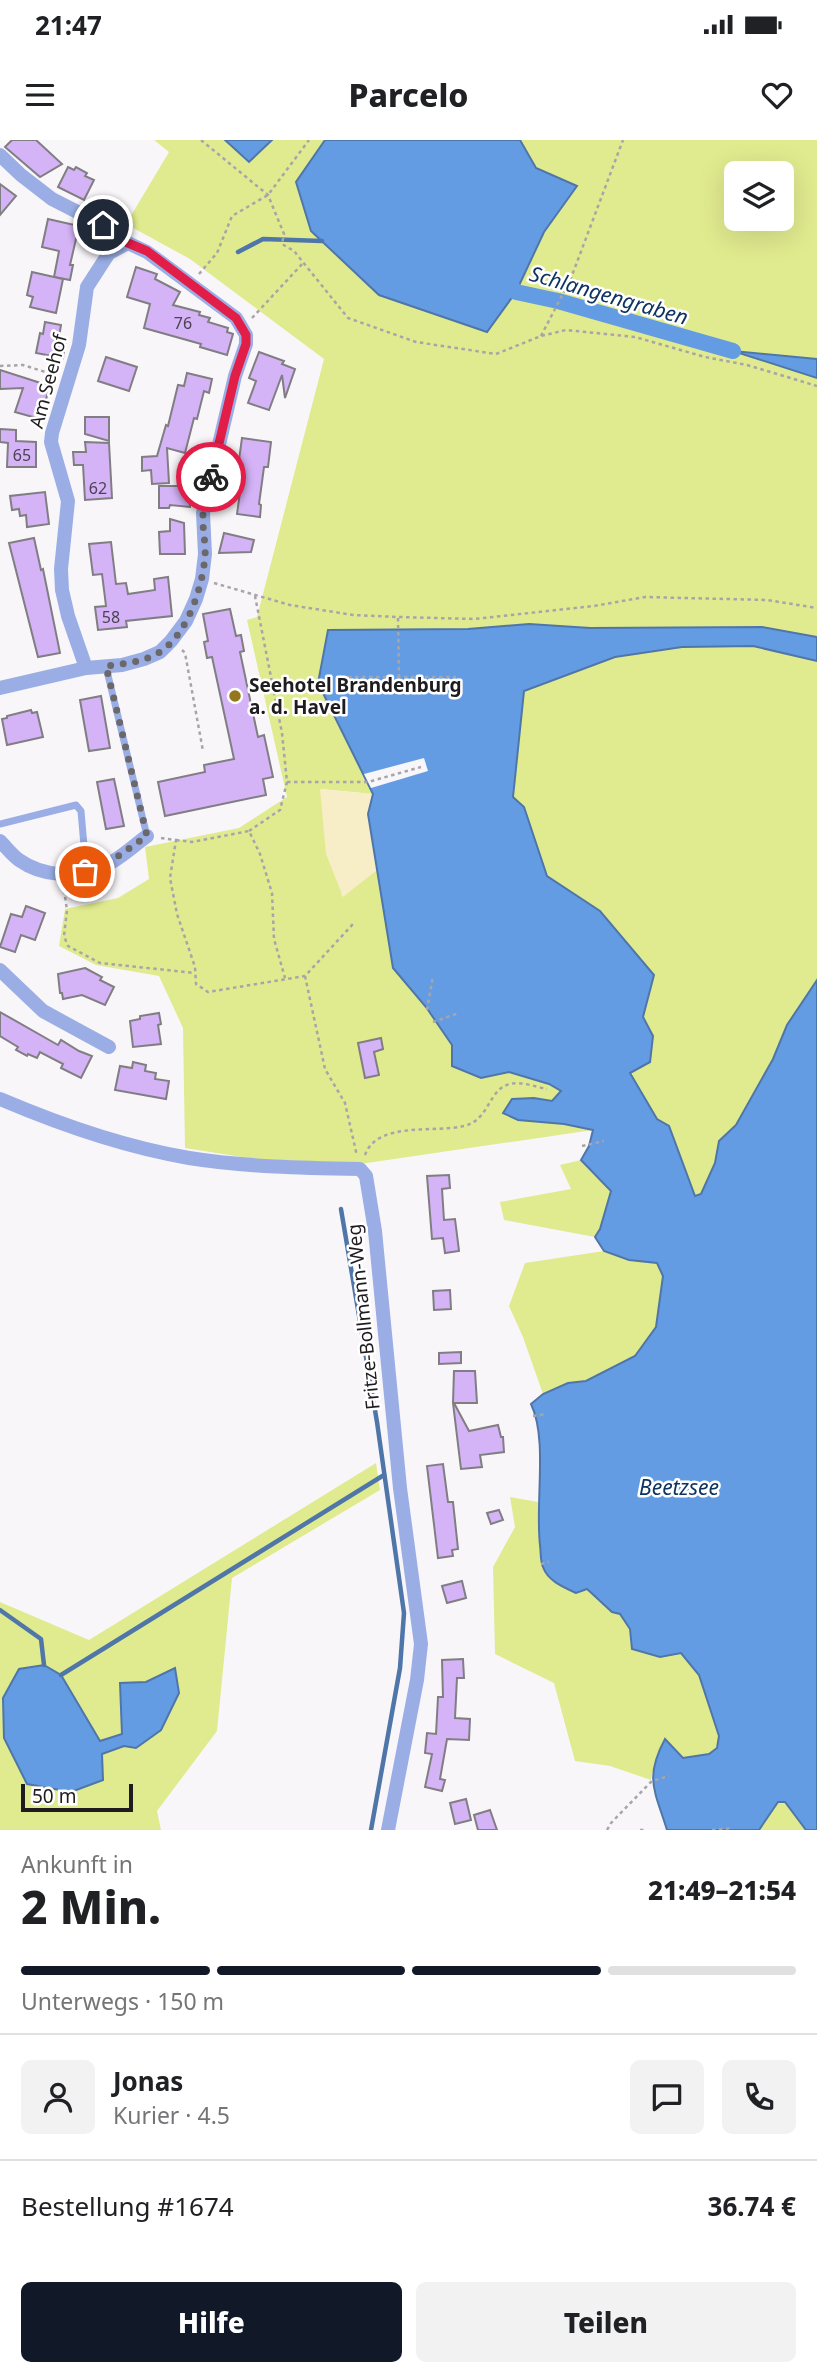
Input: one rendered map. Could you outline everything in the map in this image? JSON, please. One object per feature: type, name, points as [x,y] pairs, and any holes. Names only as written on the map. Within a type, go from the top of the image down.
[{"type":"street","points":[[0,155],[52,199],[103,225],[128,243],[147,251],[236,318],[246,335],[246,344],[235,376],[203,513],[205,554],[202,579],[186,621],[172,641],[160,652],[144,659],[86,668],[0,688]]},
{"type":"street","name":"Am Seehof","points":[[86,668],[62,590],[61,569],[68,501],[51,442],[51,433],[79,345],[87,287],[109,253],[128,243]]},
{"type":"street","points":[[0,841],[19,860],[43,871],[61,875],[104,866],[147,836]]},
{"type":"street","points":[[0,970],[43,1011],[109,1047]]},
{"type":"street","points":[[0,1099],[61,1124],[122,1144],[188,1158],[279,1168],[361,1171]]},
{"type":"street","name":"Fritze-Bollmann-Weg","points":[[361,1171],[366,1176],[375,1231],[400,1488],[421,1644],[417,1680],[388,1830]]},
{"type":"lane","points":[[106,666],[147,836]]},
{"type":"lane","points":[[0,824],[76,805],[81,811],[84,846],[92,870]]},
{"type":"path","points":[[201,140],[268,195],[284,234],[282,244],[294,251],[304,262],[348,318],[416,342],[496,354],[541,336],[566,330],[635,337],[817,386]]},
{"type":"path","points":[[190,284],[217,253],[232,216],[268,195],[309,140]]},
{"type":"path","points":[[541,336],[571,278],[623,140]]},
{"type":"path","points":[[243,328],[304,262]]},
{"type":"path","points":[[0,366],[23,365],[70,380]]},
{"type":"path","points":[[202,579],[290,605],[353,615],[474,619],[594,606],[645,597],[767,600],[817,608]]},
{"type":"path","points":[[147,836],[192,842],[249,831],[280,810],[286,782],[282,733],[255,596]]},
{"type":"path","points":[[398,617],[399,677]]},
{"type":"path","points":[[172,641],[185,653],[203,751]]},
{"type":"path","points":[[348,677],[456,677]]},
{"type":"path","points":[[286,782],[368,782],[421,767]]},
{"type":"path","points":[[249,831],[260,854],[272,893],[274,939],[285,979]]},
{"type":"path","points":[[176,840],[170,878],[177,914],[195,967],[196,984],[208,992],[305,976],[353,924]]},
{"type":"path","points":[[61,875],[67,910],[64,936],[68,946],[100,963],[195,973]]},
{"type":"path","points":[[305,976],[325,1069],[345,1103],[361,1171]]},
{"type":"path","points":[[427,1010],[433,976]]},
{"type":"path","points":[[433,1022],[459,1013]]},
{"type":"path","points":[[361,1171],[368,1147],[376,1139],[396,1132],[466,1126],[484,1115],[498,1089],[511,1083],[547,1089]]},
{"type":"path","points":[[582,1146],[604,1141]]},
{"type":"path","points":[[533,1416],[546,1414]]},
{"type":"path","points":[[541,1564],[549,1562]]},
{"type":"path","points":[[607,1830],[652,1782],[669,1776]]},
{"type":"path","points":[[712,1830],[733,1828]]},
{"type":"path","points":[[640,1830],[645,1830]]},
{"type":"green space","points":[[154,140],[225,140],[249,161],[272,140],[325,140],[296,182],[379,295],[487,332],[516,292],[544,232],[577,186],[536,168],[520,140],[817,140],[817,359],[737,352],[817,378],[817,637],[762,627],[590,628],[529,624],[468,629],[328,630],[373,794],[321,789],[342,896],[377,870],[393,968],[426,1007],[452,1045],[452,1066],[481,1078],[509,1072],[549,1084],[561,1091],[552,1101],[534,1098],[564,1124],[593,1130],[360,1164],[279,1163],[185,1148],[183,1028],[159,976],[96,965],[59,946],[65,909],[118,898],[149,879],[145,847],[239,828],[287,797],[247,620],[257,617],[324,359],[190,259],[126,224],[169,152]]},
{"type":"green space","points":[[753,646],[817,661],[817,980],[787,1025],[773,1059],[736,1125],[719,1141],[715,1162],[701,1194],[695,1196],[669,1126],[657,1119],[630,1072],[653,1036],[643,1017],[654,975],[600,911],[547,876],[524,807],[513,797],[523,691],[615,657],[682,647]]},
{"type":"green space","points":[[581,1160],[611,1191],[595,1237],[504,1220],[500,1202],[571,1189],[560,1165]]},
{"type":"green space","points":[[604,1251],[629,1260],[657,1263],[663,1276],[656,1327],[635,1357],[586,1381],[568,1383],[543,1394],[509,1306],[525,1263]]},
{"type":"green space","points":[[376,1463],[380,1490],[232,1578],[217,1731],[157,1811],[161,1830],[0,1830],[0,1602],[89,1640]],"holes":[[[175,1669],[124,1746],[102,1754],[61,1675],[100,1741],[122,1734],[121,1683],[146,1682]]]},
{"type":"green space","points":[[510,1497],[538,1502],[539,1538],[589,1593],[620,1614],[630,1629],[660,1657],[681,1653],[699,1675],[719,1736],[717,1748],[709,1754],[683,1758],[665,1740],[656,1757],[651,1780],[610,1766],[575,1761],[554,1683],[495,1654],[493,1567],[515,1527]]},
{"type":"green space","points":[[778,1802],[785,1802],[806,1830],[759,1830]]},
{"type":"sand","points":[[320,789],[373,794],[368,814],[377,870],[343,897],[326,854]]},
{"type":"water","points":[[225,140],[272,140],[249,162]]},
{"type":"water","points":[[325,140],[520,140],[536,168],[577,186],[544,232],[516,292],[487,332],[379,295],[311,231],[296,182]]},
{"type":"water","points":[[733,351],[817,359],[817,378]]},
{"type":"water","name":"Beetzsee","points":[[529,624],[590,628],[762,627],[817,637],[817,661],[753,646],[682,647],[615,657],[524,691],[513,797],[524,807],[547,876],[600,911],[654,975],[643,1017],[653,1036],[650,1062],[630,1073],[657,1119],[669,1126],[695,1196],[701,1194],[715,1163],[719,1141],[736,1125],[773,1059],[787,1025],[817,980],[817,1830],[806,1830],[785,1802],[778,1802],[759,1830],[667,1830],[653,1775],[665,1739],[683,1758],[709,1754],[717,1748],[719,1736],[699,1675],[681,1653],[660,1657],[632,1649],[630,1629],[620,1614],[612,1612],[587,1589],[576,1593],[556,1583],[543,1567],[539,1528],[539,1435],[531,1404],[543,1394],[568,1383],[586,1381],[635,1356],[656,1327],[663,1276],[657,1263],[629,1260],[604,1251],[595,1237],[611,1191],[581,1160],[589,1146],[593,1130],[564,1124],[518,1120],[503,1113],[512,1099],[552,1101],[561,1091],[549,1084],[509,1072],[481,1078],[452,1066],[452,1045],[426,1007],[393,968],[368,814],[373,794],[318,683],[328,630],[468,629]]},
{"type":"water","points":[[44,1665],[61,1675],[100,1741],[122,1734],[120,1683],[146,1682],[175,1668],[179,1693],[161,1730],[136,1748],[124,1746],[102,1754],[103,1780],[71,1792],[27,1784],[4,1738],[3,1698],[19,1669]]},
{"type":"pier","points":[[424,758],[428,771],[371,788],[364,774]]},
{"type":"building","points":[[12,140],[36,140],[62,164],[40,177],[5,147]]},
{"type":"building","points":[[68,167],[74,170],[76,167],[94,180],[84,200],[58,187]]},
{"type":"building","points":[[0,184],[16,196],[0,215]]},
{"type":"building","points":[[48,219],[79,226],[70,265],[73,265],[70,280],[54,277],[59,251],[42,247]]},
{"type":"building","points":[[136,267],[157,274],[155,279],[180,292],[173,305],[200,312],[199,315],[210,318],[208,322],[228,328],[227,332],[233,334],[227,355],[200,347],[201,344],[144,328],[150,304],[127,297]]},
{"type":"building","points":[[32,272],[63,279],[56,313],[30,307],[33,297],[27,295]]},
{"type":"building","points":[[45,322],[61,325],[59,337],[66,338],[63,358],[36,353]]},
{"type":"building","points":[[259,352],[284,361],[282,364],[295,369],[285,398],[282,375],[269,410],[248,403],[256,381],[249,378]]},
{"type":"building","points":[[106,357],[137,367],[129,391],[98,381]]},
{"type":"building","points":[[0,370],[50,386],[40,419],[15,412],[23,388],[0,389]]},
{"type":"building","points":[[187,373],[212,379],[209,393],[204,391],[185,453],[167,448],[169,483],[152,484],[151,470],[142,471],[142,457],[157,456],[178,385],[184,386]]},
{"type":"building","points":[[85,417],[109,417],[109,441],[85,434]]},
{"type":"building","points":[[0,429],[16,430],[16,441],[36,442],[36,467],[7,467],[8,443],[0,442]]},
{"type":"building","points":[[242,438],[271,442],[268,467],[264,467],[260,517],[237,514],[240,492],[223,490],[230,459],[239,460]]},
{"type":"building","points":[[85,442],[109,443],[112,498],[85,500],[83,465],[74,465],[73,452],[86,452]]},
{"type":"building","points":[[159,486],[189,486],[190,507],[170,505],[169,508],[159,508]]},
{"type":"building","points":[[45,492],[49,524],[27,527],[26,515],[20,516],[19,509],[12,510],[10,496]]},
{"type":"building","points":[[170,519],[184,523],[185,554],[160,554],[159,532],[170,531]]},
{"type":"building","points":[[224,533],[254,540],[251,552],[219,553]]},
{"type":"building","points":[[34,538],[60,653],[38,657],[9,543]]},
{"type":"building","points":[[111,542],[116,584],[126,583],[128,594],[155,590],[154,579],[168,577],[172,616],[126,621],[127,627],[98,630],[95,607],[106,606],[102,574],[93,575],[89,544]]},
{"type":"building","name":"Seehotel Brandenburg a. d. Havel","points":[[230,609],[236,636],[241,635],[244,651],[240,652],[258,737],[264,735],[273,777],[263,779],[266,795],[165,816],[158,782],[205,772],[204,765],[234,759],[212,657],[207,658],[204,642],[208,641],[203,614]]},
{"type":"building","points":[[101,696],[110,748],[89,751],[80,700]]},
{"type":"building","points":[[31,710],[32,713],[37,712],[43,737],[7,745],[2,719]]},
{"type":"building","points":[[114,779],[124,826],[106,829],[97,782]]},
{"type":"building","points":[[26,906],[45,913],[35,940],[21,935],[15,952],[0,947],[11,914],[22,917]]},
{"type":"building","points":[[85,968],[114,987],[105,1005],[82,995],[63,999],[58,974]]},
{"type":"building","points":[[0,1012],[58,1045],[61,1040],[92,1056],[81,1078],[61,1068],[63,1064],[40,1052],[37,1058],[16,1050],[18,1047],[0,1036]]},
{"type":"building","points":[[159,1013],[161,1044],[133,1047],[130,1021],[140,1019],[140,1016]]},
{"type":"building","points":[[381,1038],[383,1049],[374,1052],[379,1075],[365,1078],[358,1043]]},
{"type":"building","points":[[133,1062],[146,1065],[145,1071],[156,1073],[155,1079],[169,1081],[166,1099],[115,1090],[120,1066],[132,1068]]},
{"type":"building","points":[[449,1175],[450,1188],[442,1189],[444,1220],[455,1219],[459,1251],[445,1253],[443,1238],[432,1239],[427,1176]]},
{"type":"building","points":[[450,1290],[451,1309],[434,1310],[433,1291]]},
{"type":"building","points":[[461,1352],[461,1363],[439,1364],[439,1353]]},
{"type":"building","points":[[454,1371],[475,1371],[477,1403],[454,1403],[469,1431],[498,1425],[503,1437],[504,1452],[480,1455],[482,1467],[461,1469],[453,1403]]},
{"type":"building","points":[[443,1464],[448,1502],[453,1502],[458,1549],[452,1550],[453,1556],[438,1558],[427,1466]]},
{"type":"building","points":[[499,1510],[503,1520],[491,1524],[487,1513]]},
{"type":"building","points":[[462,1581],[466,1598],[447,1603],[442,1586]]},
{"type":"building","points":[[463,1659],[464,1678],[457,1678],[455,1718],[470,1719],[469,1740],[447,1739],[440,1779],[445,1780],[442,1791],[425,1787],[432,1754],[425,1753],[427,1733],[436,1734],[438,1697],[443,1697],[442,1660]]},
{"type":"building","points":[[466,1799],[471,1820],[455,1824],[450,1803]]},
{"type":"building","points":[[490,1810],[497,1830],[478,1830],[474,1815]]},
{"type":"waterway","points":[[238,252],[263,239],[322,241]]},
{"type":"waterway","name":"Schlangengraben","points":[[502,277],[516,292],[558,301],[733,351]]},
{"type":"waterway","points":[[341,1209],[377,1422],[404,1613],[400,1668],[371,1830]]},
{"type":"waterway","points":[[61,1675],[384,1475]]},
{"type":"waterway","points":[[0,1610],[41,1639],[44,1665]]},
{"type":"way so far","points":[[85,872],[104,866],[147,836],[106,666],[144,659],[160,652],[172,641],[186,621],[202,579],[205,554],[203,513],[211,477]]},
{"type":"place","name":"Seehotel Brandenburg a. d. Havel","points":[[235,696]]},
{"type":"route","points":[[103,225],[128,243],[147,251],[236,318],[246,335],[246,344],[235,376],[211,477]]}]
